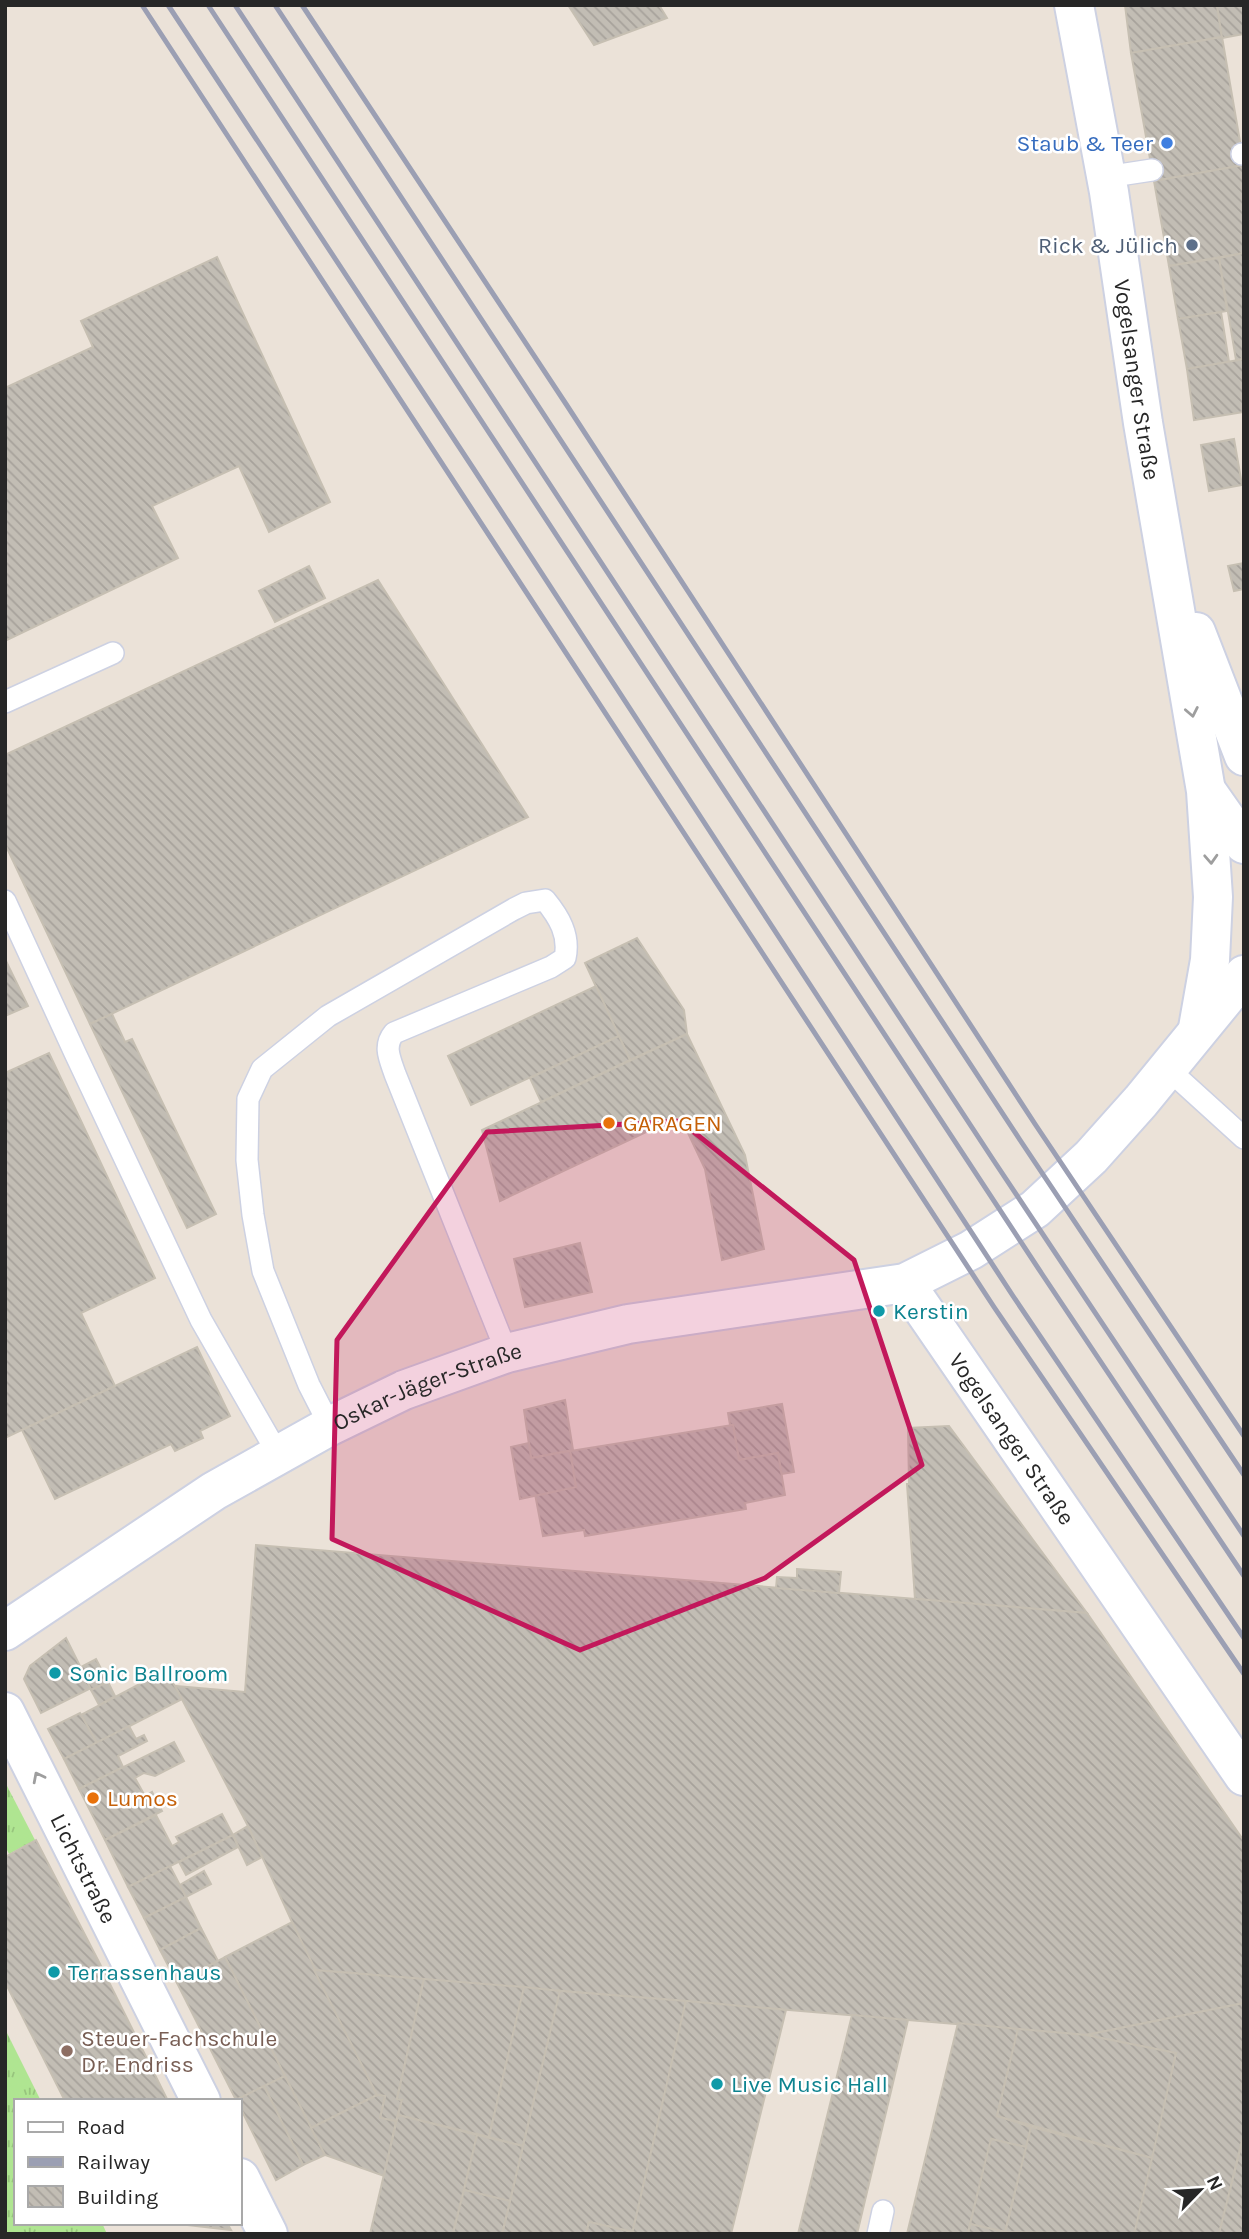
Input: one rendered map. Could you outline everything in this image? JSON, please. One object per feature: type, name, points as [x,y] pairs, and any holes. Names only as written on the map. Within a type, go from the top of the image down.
[{"type":"street","name":"Vogelsanger Straße","points":[[1074,5],[1106,177],[1143,423],[1206,791],[1213,897],[1210,960],[1197,1034]]},
{"type":"street","name":"Vogelsanger Straße","points":[[1165,548],[1208,668],[1244,757]]},
{"type":"street","name":"Vogelsanger Straße","points":[[1206,791],[1244,844]]},
{"type":"street","name":"Vogelsanger Straße","points":[[1244,975],[1168,1069],[1091,1157],[1035,1209],[971,1250],[905,1283],[1244,1776]]},
{"type":"street","name":"Oskar-Jäger-Straße","points":[[5,1631],[214,1490],[330,1426],[404,1390],[507,1353],[628,1324],[905,1283]]},
{"type":"street","name":"Lichtstraße","points":[[5,1712],[200,2099]]},
{"type":"street","points":[[242,2182],[268,2234]]},
{"type":"lane","points":[[1106,177],[1152,170]]},
{"type":"lane","points":[[5,702],[113,653]]},
{"type":"lane","points":[[330,1426],[309,1385],[263,1271],[247,1160],[248,1099],[262,1069],[327,1016],[514,909],[526,903],[545,900],[563,928],[568,944],[565,958],[551,967],[394,1033],[388,1040],[387,1051],[507,1353]]},
{"type":"lane","points":[[5,901],[201,1320],[278,1454]]},
{"type":"lane","points":[[1168,1069],[1244,1138]]},
{"type":"lane","points":[[878,2234],[883,2211]]},
{"type":"highlighted area","points":[[680,1121],[854,1260],[922,1465],[765,1578],[580,1650],[332,1539],[337,1340],[487,1132]]},
{"type":"green space","points":[[5,1782],[35,1840],[9,1854],[5,1846]]},
{"type":"green space","points":[[5,2029],[40,2099],[14,2099],[14,2225],[103,2225],[107,2234],[5,2234]]},
{"type":"building","points":[[568,5],[659,5],[667,18],[594,45]]},
{"type":"building","points":[[1125,5],[1217,5],[1222,37],[1131,53]]},
{"type":"building","points":[[1217,5],[1244,5],[1244,34],[1222,38]]},
{"type":"building","points":[[1222,37],[1244,165],[1154,181],[1131,53]]},
{"type":"building","points":[[1244,165],[1244,253],[1169,266],[1154,181]]},
{"type":"building","points":[[1244,253],[1244,359],[1236,360],[1219,258]]},
{"type":"building","points":[[217,257],[330,502],[269,532],[239,466],[152,506],[178,558],[5,641],[5,388],[93,347],[81,321]]},
{"type":"building","points":[[1219,258],[1227,311],[1178,319],[1169,266]]},
{"type":"building","points":[[1221,312],[1229,362],[1187,369],[1178,319]]},
{"type":"building","points":[[1244,359],[1244,412],[1194,420],[1187,369]]},
{"type":"building","points":[[1234,439],[1242,485],[1209,491],[1201,445]]},
{"type":"building","points":[[1244,563],[1244,589],[1234,591],[1228,566]]},
{"type":"building","points":[[309,566],[325,598],[275,622],[259,591]]},
{"type":"building","points":[[378,580],[528,817],[90,1024],[5,844],[5,755]]},
{"type":"building","points":[[637,938],[684,1010],[687,1034],[630,1060],[585,963]]},
{"type":"building","points":[[5,959],[28,1006],[5,1016]]},
{"type":"building","points":[[596,986],[619,1036],[471,1105],[448,1056]]},
{"type":"building","points":[[112,1014],[125,1042],[132,1039],[216,1214],[187,1228],[90,1024]]},
{"type":"building","points":[[687,1034],[745,1155],[764,1249],[722,1260],[705,1169],[680,1116],[500,1201],[482,1130]]},
{"type":"building","points":[[619,1036],[630,1060],[541,1102],[530,1078]]},
{"type":"building","points":[[49,1053],[155,1278],[81,1313],[115,1386],[5,1438],[5,1073]]},
{"type":"building","points":[[580,1243],[592,1292],[525,1307],[514,1259]]},
{"type":"building","points":[[197,1347],[230,1416],[200,1431],[203,1438],[175,1451],[171,1444],[55,1499],[22,1430]]},
{"type":"building","points":[[565,1400],[573,1450],[531,1458],[524,1410]]},
{"type":"building","points":[[782,1404],[794,1472],[781,1474],[778,1453],[739,1460],[733,1425],[730,1425],[728,1413]]},
{"type":"building","points":[[733,1425],[739,1460],[778,1453],[785,1495],[745,1503],[746,1509],[585,1536],[584,1530],[543,1536],[535,1494],[576,1487],[570,1451]]},
{"type":"building","points":[[949,1426],[1087,1613],[915,1599],[907,1484],[908,1428]]},
{"type":"building","points":[[529,1443],[531,1458],[570,1451],[576,1487],[520,1499],[511,1447]]},
{"type":"building","points":[[256,1545],[1087,1613],[1244,1841],[1244,2003],[1086,2035],[314,1970],[248,1826],[175,1686],[245,1692]]},
{"type":"building","points":[[797,1569],[841,1572],[839,1593],[776,1588],[777,1577],[797,1578]]},
{"type":"building","name":"Sonic Ballroom","points":[[66,1638],[91,1688],[41,1713],[24,1679],[30,1666]]},
{"type":"building","points":[[96,1659],[108,1682],[91,1690],[81,1667]]},
{"type":"building","points":[[166,1670],[182,1699],[97,1743],[81,1715]]},
{"type":"building","points":[[108,1682],[115,1696],[99,1705],[91,1690]]},
{"type":"building","points":[[80,1713],[97,1743],[64,1759],[48,1729]]},
{"type":"building","points":[[129,1726],[136,1739],[144,1735],[147,1741],[118,1756],[123,1767],[79,1789],[64,1759]]},
{"type":"building","points":[[174,1742],[184,1761],[155,1776],[144,1773],[135,1778],[145,1796],[152,1792],[162,1811],[105,1840],[79,1789]]},
{"type":"building","points":[[222,1814],[233,1835],[128,1887],[105,1840],[156,1815],[172,1846],[179,1842],[176,1837]]},
{"type":"building","points":[[248,1826],[262,1857],[247,1865],[233,1835]]},
{"type":"building","points":[[233,1835],[238,1847],[186,1875],[179,1862]]},
{"type":"building","name":"Terrassenhaus","points":[[36,1840],[167,2099],[64,2099],[5,1982],[5,1857]]},
{"type":"building","points":[[170,1866],[186,1897],[144,1918],[128,1887]]},
{"type":"building","points":[[204,1871],[211,1884],[186,1897],[180,1885]]},
{"type":"building","points":[[186,1897],[201,1928],[160,1950],[144,1918]]},
{"type":"building","points":[[292,1922],[377,2095],[311,2128],[225,1957]]},
{"type":"building","points":[[201,1928],[218,1961],[177,1983],[160,1950]]},
{"type":"building","points":[[225,1957],[285,2076],[235,2099],[177,1983]]},
{"type":"building","points":[[314,1970],[424,1979],[397,2099],[402,2100],[396,2121],[380,2118],[385,2096],[377,2095]]},
{"type":"building","points":[[424,1979],[524,1987],[489,2137],[398,2115],[402,2100],[397,2099]]},
{"type":"building","points":[[524,1987],[560,1991],[523,2146],[489,2137]]},
{"type":"building","points":[[560,1991],[686,2001],[633,2232],[589,2222],[586,2234],[502,2234]]},
{"type":"building","name":"Live Music Hall","points":[[686,2001],[786,2010],[731,2234],[632,2234]]},
{"type":"building","points":[[1244,2003],[1244,2133],[1219,2234],[1134,2234],[1176,2053],[1086,2035]]},
{"type":"building","points":[[852,2015],[908,2020],[857,2234],[798,2234]]},
{"type":"building","points":[[958,2023],[1018,2029],[997,2116],[1031,2127],[1026,2147],[991,2139],[968,2234],[907,2234]]},
{"type":"building","points":[[1018,2029],[1086,2035],[1176,2053],[1152,2158],[997,2116]]},
{"type":"building","points":[[285,2076],[325,2155],[303,2165],[264,2086]]},
{"type":"building","points":[[264,2086],[303,2165],[276,2180],[242,2111],[242,2099],[238,2099]]},
{"type":"building","points":[[377,2095],[385,2096],[380,2118],[396,2121],[384,2176],[325,2155],[311,2128]]},
{"type":"building","points":[[398,2115],[477,2135],[453,2234],[370,2234]]},
{"type":"building","points":[[1031,2127],[1152,2158],[1134,2234],[1005,2232]]},
{"type":"building","points":[[477,2135],[523,2146],[510,2201],[464,2190]]},
{"type":"building","points":[[991,2139],[1026,2147],[1005,2232],[970,2224]]},
{"type":"building","points":[[1242,2142],[1244,2234],[1219,2234]]},
{"type":"building","points":[[464,2190],[510,2201],[502,2234],[453,2234]]},
{"type":"building","points":[[589,2222],[633,2232],[586,2234]]},
{"type":"building","points":[[970,2224],[1005,2232],[1013,2234],[968,2234]]},
{"type":"building","points":[[187,2225],[228,2225],[231,2230]]},
{"type":"railway","points":[[142,5],[994,1307],[1244,1674]]},
{"type":"railway","points":[[168,5],[1013,1296],[1244,1638]]},
{"type":"railway","points":[[208,5],[1042,1274],[1244,1576]]},
{"type":"railway","points":[[235,5],[994,1161],[1244,1536]]},
{"type":"railway","points":[[275,5],[1020,1140],[1244,1475]]},
{"type":"railway","points":[[302,5],[566,404],[1035,1124],[1244,1436]]},
{"type":"place","name":"Staub & Teer","points":[[1167,143]]},
{"type":"place","name":"Rick & Jülich","points":[[1192,245]]},
{"type":"place","name":"GARAGEN","points":[[609,1123]]},
{"type":"place","name":"Kerstin","points":[[879,1311]]},
{"type":"place","name":"Sonic Ballroom","points":[[55,1673]]},
{"type":"place","name":"Lumos","points":[[93,1798]]},
{"type":"place","name":"Terrassenhaus","points":[[54,1972]]},
{"type":"place","name":"Steuer-Fachschule Dr. Endriss","points":[[67,2051]]},
{"type":"place","name":"Live Music Hall","points":[[717,2084]]}]
